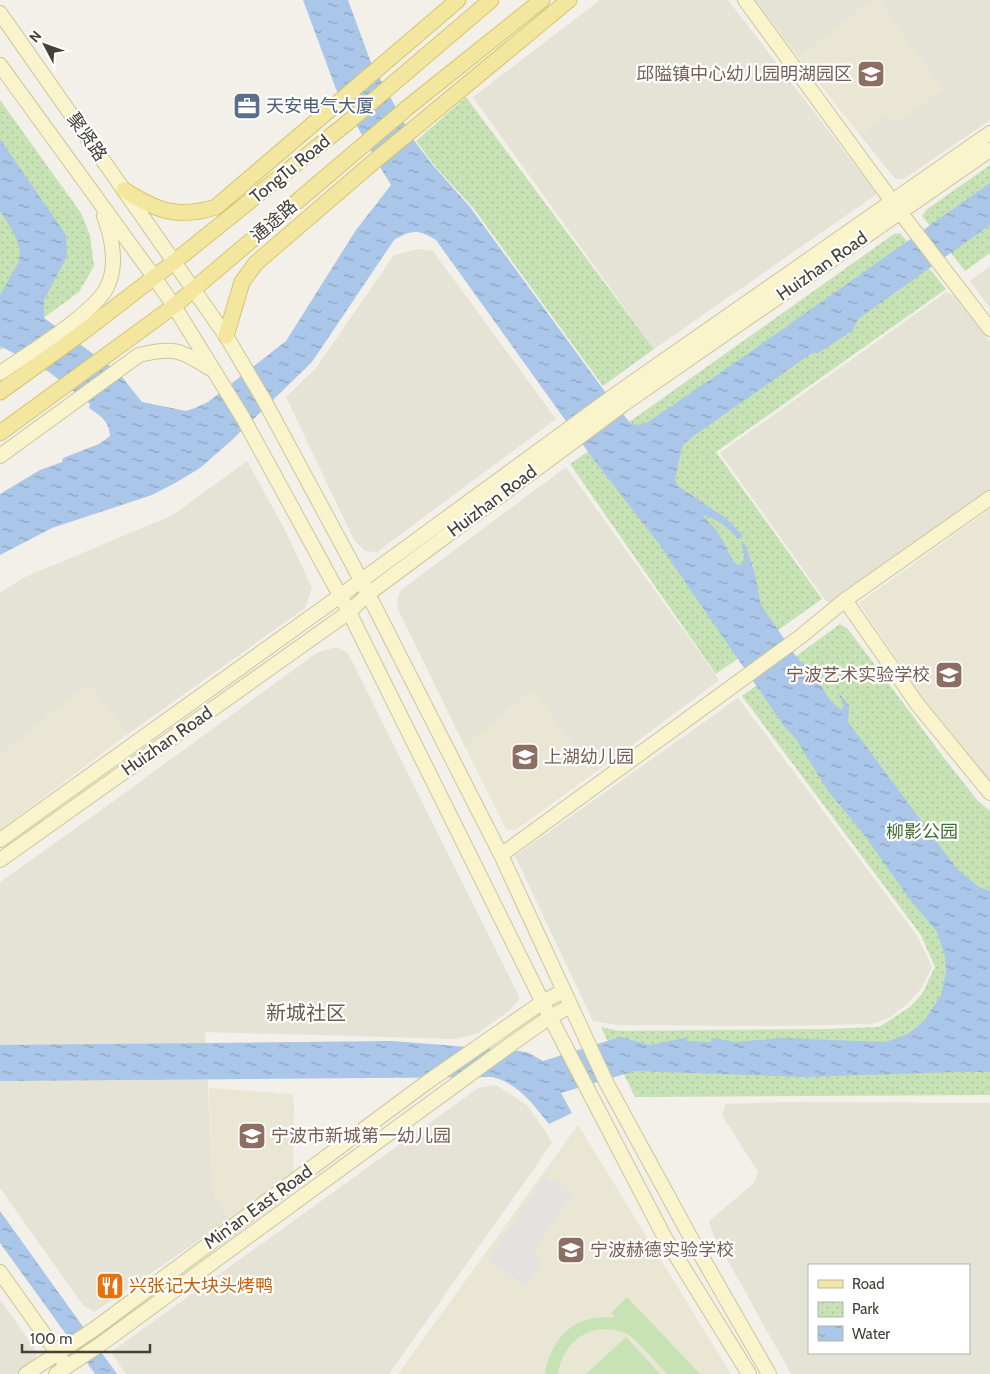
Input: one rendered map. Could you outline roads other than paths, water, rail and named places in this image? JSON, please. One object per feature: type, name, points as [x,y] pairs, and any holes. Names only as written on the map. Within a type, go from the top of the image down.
[{"type":"main road","points":[[124,190],[158,210],[180,214],[202,212],[216,207],[458,0]]},
{"type":"main road","name":"TongTu Road","points":[[0,392],[83,332],[174,262],[347,123],[491,0]]},
{"type":"main road","name":"通途路","points":[[0,433],[56,394],[174,306],[407,108],[542,0]]},
{"type":"main road","points":[[226,336],[242,282],[256,263],[413,129],[569,0]]},
{"type":"main road","points":[[745,0],[900,212],[990,329]]},
{"type":"main road","name":"聚贤路","points":[[0,13],[226,336],[264,400],[361,580],[502,855],[586,1042],[607,1084],[691,1238],[770,1374]]},
{"type":"main road","name":"聚贤路","points":[[0,66],[154,277],[243,418],[349,612],[550,1017],[665,1238],[749,1374]]},
{"type":"main road","name":"Huizhan Road","points":[[0,860],[349,612],[368,594],[570,436],[892,200],[990,133]]},
{"type":"main road","name":"Huizhan Road","points":[[621,398],[990,150]]},
{"type":"main road","points":[[0,373],[94,305],[108,287],[112,266],[112,244],[109,229],[98,201]]},
{"type":"main road","points":[[0,456],[139,356],[162,350],[184,352],[214,371]]},
{"type":"main road","name":"Huizhan Road","points":[[0,840],[361,580],[570,436]]},
{"type":"main road","points":[[502,855],[800,638],[845,600],[990,498]]},
{"type":"main road","points":[[845,600],[918,704],[990,793]]},
{"type":"main road","name":"Min'an East Road","points":[[26,1374],[93,1330],[426,1083],[544,1002],[564,991]]},
{"type":"main road","name":"Min'an East Road","points":[[68,1369],[510,1045],[550,1017],[570,1006]]},
{"type":"main road","points":[[0,1272],[63,1350],[68,1369]]},
{"type":"water","points":[[303,0],[348,0],[370,60],[413,139],[431,163],[470,207],[603,389],[631,424],[639,425],[648,422],[990,183],[990,225],[858,319],[852,331],[818,353],[812,353],[692,437],[682,446],[675,480],[678,486],[727,519],[743,536],[738,539],[722,524],[713,518],[703,515],[716,531],[737,565],[743,564],[744,554],[741,544],[745,544],[754,571],[761,605],[800,662],[808,667],[828,672],[834,684],[826,676],[815,676],[830,700],[841,710],[844,706],[838,692],[849,705],[848,722],[957,869],[979,887],[990,891],[990,1072],[804,1077],[635,1071],[561,1093],[572,1113],[549,1124],[531,1102],[517,1089],[492,1077],[0,1081],[0,1045],[392,1041],[520,1051],[529,1053],[543,1061],[620,1037],[650,1045],[689,1037],[686,1041],[711,1042],[712,1038],[736,1042],[780,1038],[886,1042],[908,1034],[924,1021],[941,995],[946,972],[945,956],[937,932],[909,898],[865,836],[828,791],[796,739],[784,726],[659,544],[591,456],[436,240],[430,236],[415,232],[405,234],[394,240],[312,362],[232,440],[200,468],[152,495],[52,528],[0,555],[0,494],[40,470],[62,462],[63,458],[99,444],[110,436],[108,426],[101,416],[89,408],[90,404],[49,372],[0,346],[0,295],[19,262],[20,249],[13,231],[0,211],[0,139],[66,235],[67,256],[44,300],[44,318],[118,372],[142,402],[186,411],[195,408],[208,402],[286,341],[356,230],[391,185],[336,89]]},
{"type":"water","points":[[0,1211],[117,1374],[95,1374],[0,1243]]},
{"type":"place","name":"邱隘镇中心幼儿园明湖园区","points":[[871,74]]},
{"type":"place","name":"天安电气大厦","points":[[247,106]]},
{"type":"place","name":"宁波艺术实验学校","points":[[949,675]]},
{"type":"place","name":"上湖幼儿园","points":[[525,757]]},
{"type":"place","name":"宁波市新城第一幼儿园","points":[[252,1136]]},
{"type":"place","name":"宁波赫德实验学校","points":[[571,1250]]},
{"type":"place","name":"兴张记大块头烤鸭","points":[[110,1286]]},
{"type":"district","name":"新城社区","points":[[306,1013]]},
{"type":"park label","name":"柳影公园","points":[[922,832]]}]
